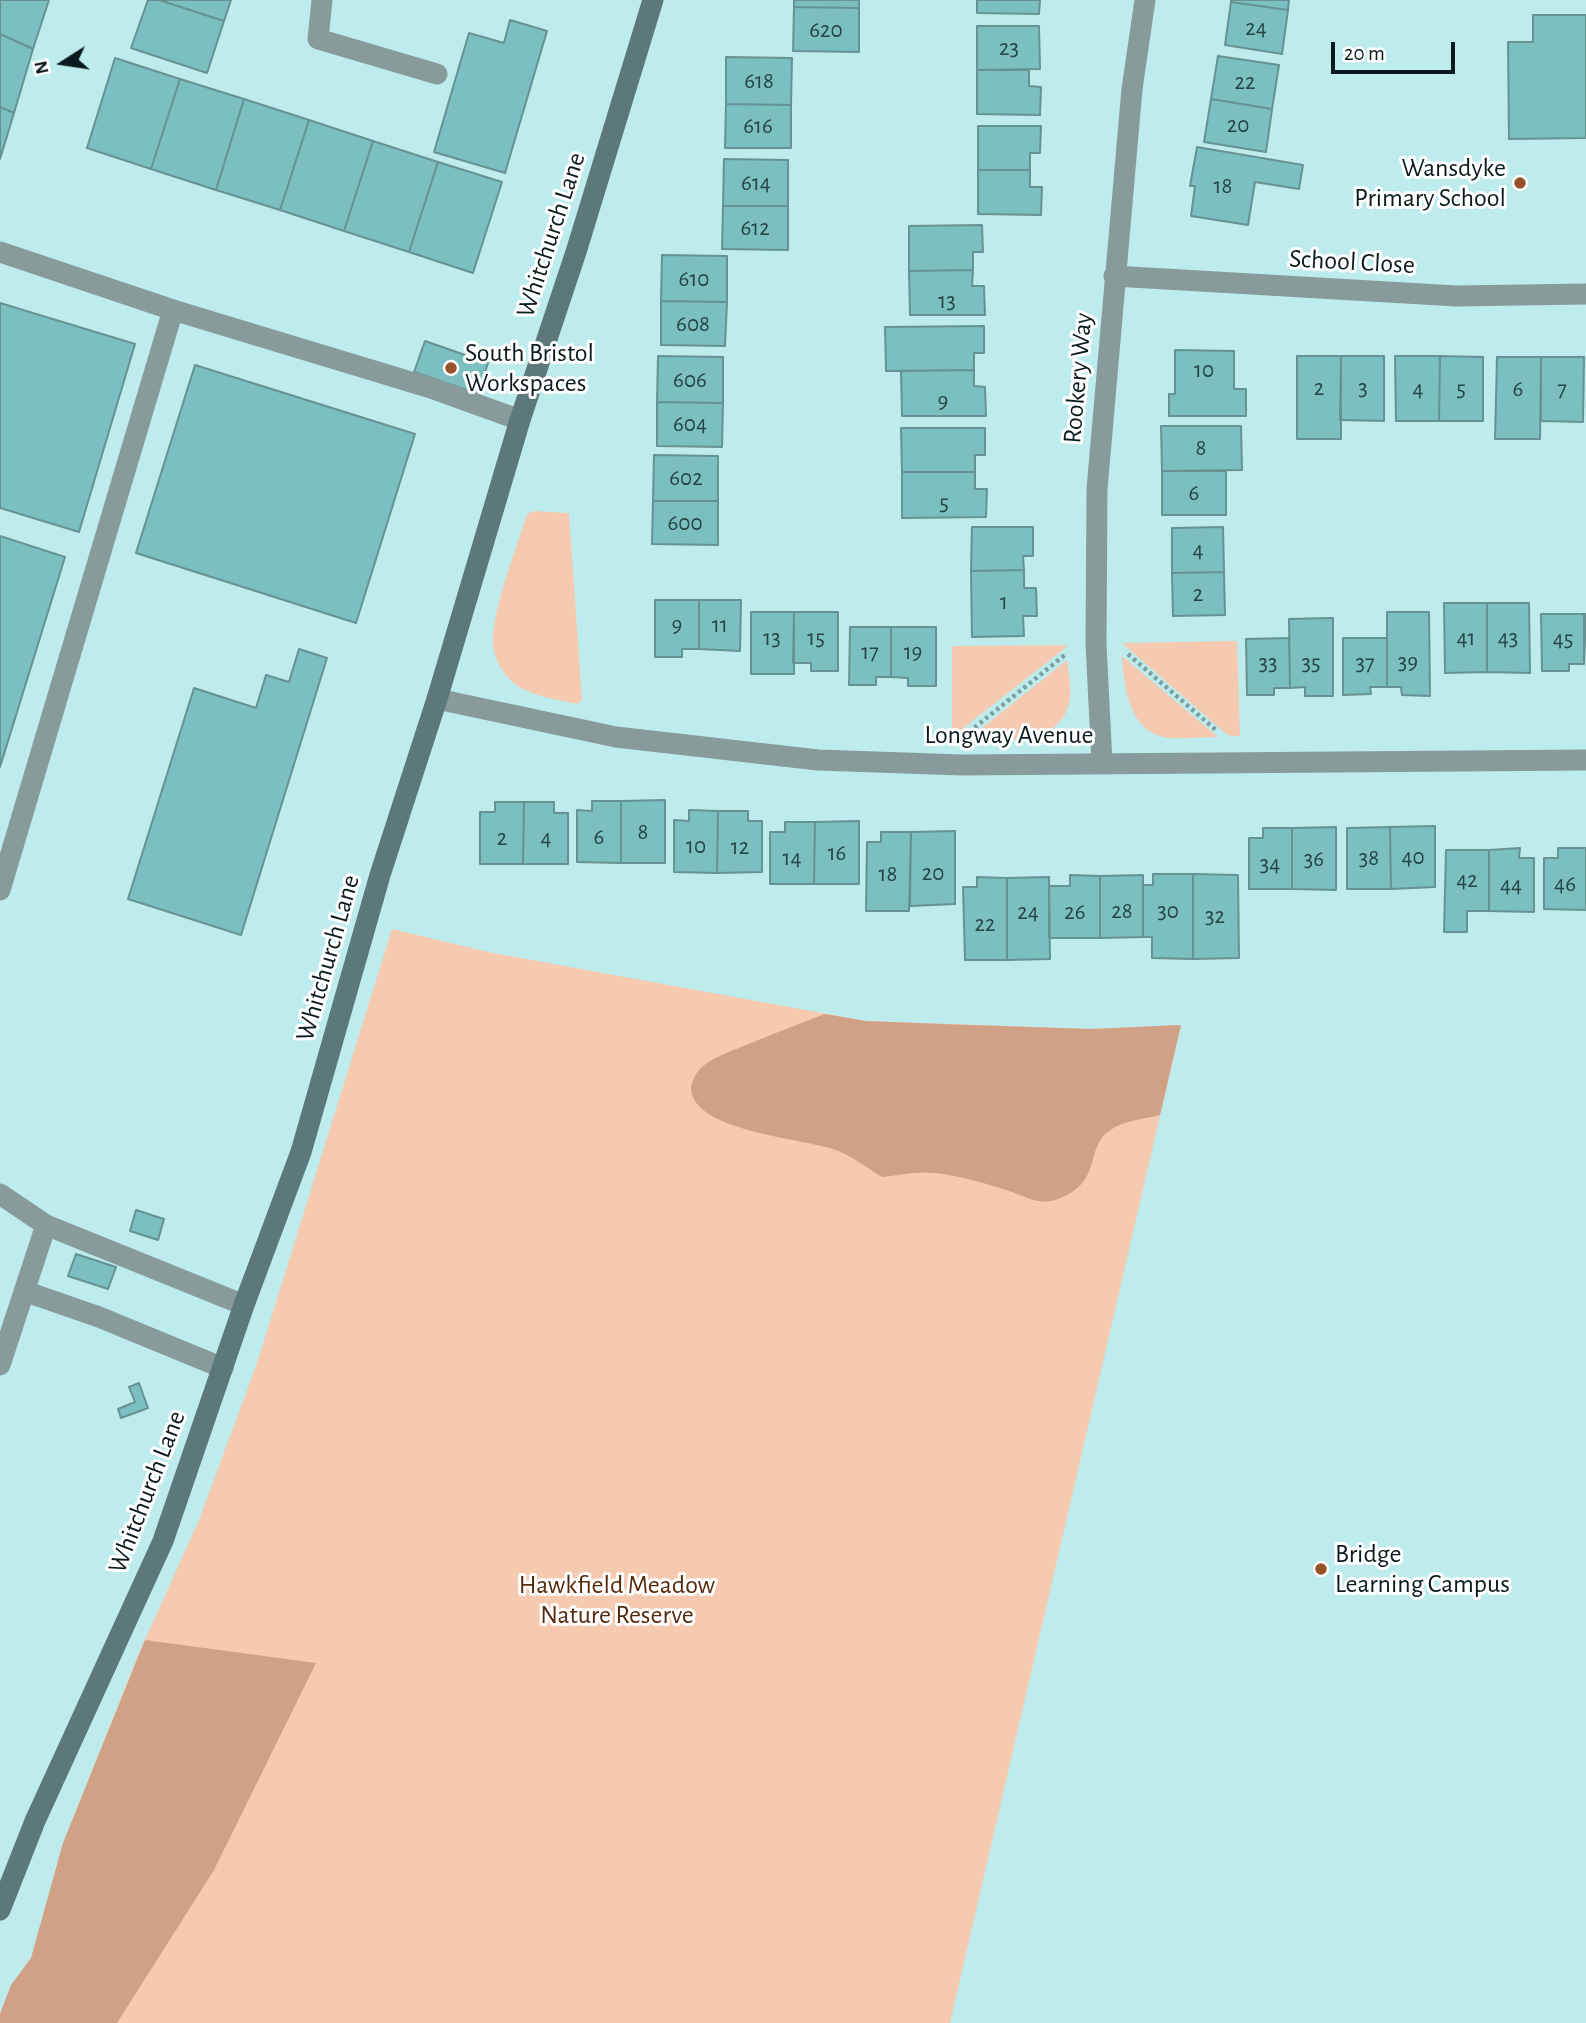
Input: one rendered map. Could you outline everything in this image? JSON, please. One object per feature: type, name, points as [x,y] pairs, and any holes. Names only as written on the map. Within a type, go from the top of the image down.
[{"type":"street","points":[[322,0],[318,39],[437,74]]},
{"type":"street","name":"Whitchurch Lane","points":[[0,1910],[36,1821],[163,1541],[244,1305],[301,1152],[380,875],[653,0]]},
{"type":"street","name":"Rookery Way","points":[[1102,763],[1096,644],[1097,489],[1132,89],[1145,0]]},
{"type":"street","points":[[0,252],[173,310],[434,389],[520,420]]},
{"type":"street","name":"School Close","points":[[1114,276],[1456,296],[1586,294]]},
{"type":"street","points":[[0,890],[173,310]]},
{"type":"street","name":"Longway Avenue","points":[[437,699],[616,737],[818,760],[956,765],[1586,760]]},
{"type":"street","points":[[0,1194],[46,1225],[244,1305]]},
{"type":"street","points":[[0,1365],[46,1225]]},
{"type":"street","points":[[24,1291],[99,1317],[223,1368]]},
{"type":"path","points":[[956,765],[958,741],[1077,645],[1096,644],[1119,647],[1225,738],[1230,762]]},
{"type":"green space","points":[[534,511],[569,513],[582,700],[577,704],[540,696],[519,687],[504,672],[494,652],[495,622],[504,584],[527,514]]},
{"type":"green space","points":[[1237,641],[1240,736],[1231,736],[1224,732],[1122,643]]},
{"type":"green space","points":[[1067,645],[1064,649],[952,737],[952,646]]},
{"type":"green space","points":[[1122,656],[1218,737],[1169,738],[1145,728],[1131,707],[1127,695]]},
{"type":"green space","points":[[1067,660],[1069,704],[1063,718],[1053,728],[1041,734],[1012,740],[968,739]]},
{"type":"green space","name":"Hawkfield Meadow Nature Reserve","points":[[392,929],[488,952],[866,1021],[1091,1029],[1181,1025],[950,2023],[0,2023],[0,2014],[11,1985],[31,1958],[63,1843],[138,1655],[199,1520],[257,1363]]},
{"type":"shaded area","points":[[825,1014],[866,1021],[1091,1029],[1181,1025],[1160,1115],[1127,1122],[1109,1131],[1097,1147],[1081,1185],[1055,1200],[1043,1201],[944,1174],[922,1172],[882,1177],[836,1150],[729,1124],[710,1115],[697,1103],[691,1089],[692,1083],[708,1062]]},
{"type":"shaded area","points":[[145,1640],[316,1663],[214,1870],[117,2023],[0,2023],[0,2014],[11,1985],[31,1958],[63,1843]]},
{"type":"building","points":[[0,0],[49,0],[33,49],[0,34]]},
{"type":"building","points":[[148,0],[159,0],[224,21],[207,73],[131,48]]},
{"type":"building","points":[[159,0],[231,0],[224,21]]},
{"type":"building","points":[[794,0],[859,0],[859,8],[794,7]]},
{"type":"building","points":[[977,0],[1040,0],[1039,14],[977,13]]},
{"type":"building","points":[[1231,0],[1289,0],[1288,10]]},
{"type":"building","points":[[1231,2],[1288,10],[1282,54],[1225,45]]},
{"type":"building","points":[[794,7],[859,8],[859,52],[793,51]]},
{"type":"building","points":[[1533,15],[1586,15],[1586,138],[1509,139],[1508,42],[1533,42]]},
{"type":"building","points":[[510,20],[547,31],[505,173],[434,152],[469,33],[504,43]]},
{"type":"building","points":[[977,26],[1039,26],[1040,69],[977,70]]},
{"type":"building","points":[[0,34],[33,49],[14,113],[0,107]]},
{"type":"building","points":[[1218,56],[1279,65],[1272,109],[1211,99]]},
{"type":"building","points":[[726,57],[792,58],[791,105],[726,104]]},
{"type":"building","points":[[115,58],[180,79],[151,169],[87,148]]},
{"type":"building","points":[[977,70],[1029,70],[1029,86],[1041,87],[1040,115],[977,114]]},
{"type":"building","points":[[180,79],[244,99],[216,190],[151,169]]},
{"type":"building","points":[[244,99],[309,120],[280,210],[216,190]]},
{"type":"building","points":[[1211,99],[1272,109],[1266,152],[1204,142]]},
{"type":"building","points":[[726,104],[791,105],[791,148],[725,148]]},
{"type":"building","points":[[0,107],[14,113],[0,159]]},
{"type":"building","points":[[309,120],[373,141],[344,231],[280,210]]},
{"type":"building","points":[[978,126],[1041,126],[1040,153],[1030,153],[1030,170],[978,170]]},
{"type":"building","points":[[373,141],[438,162],[409,252],[344,231]]},
{"type":"building","points":[[1197,147],[1303,165],[1299,189],[1255,182],[1248,225],[1191,216],[1195,186],[1190,186]]},
{"type":"building","points":[[724,159],[788,160],[788,206],[723,206]]},
{"type":"building","points":[[438,162],[502,182],[473,273],[409,252]]},
{"type":"building","points":[[978,170],[1030,170],[1030,187],[1042,187],[1041,215],[978,214]]},
{"type":"building","points":[[723,206],[788,206],[788,250],[722,249]]},
{"type":"building","points":[[982,225],[983,252],[973,252],[973,270],[909,271],[909,226]]},
{"type":"building","points":[[662,255],[727,256],[727,302],[661,301]]},
{"type":"building","points":[[973,270],[972,286],[984,286],[985,315],[910,315],[909,271]]},
{"type":"building","points":[[661,301],[727,302],[725,346],[661,345]]},
{"type":"building","points":[[0,303],[135,344],[79,532],[0,508]]},
{"type":"building","points":[[984,326],[984,353],[974,353],[974,370],[886,371],[885,327]]},
{"type":"building","name":"South Bristol Workspaces","points":[[425,341],[488,363],[478,394],[414,372]]},
{"type":"building","points":[[1175,350],[1234,351],[1234,389],[1246,389],[1246,416],[1169,416],[1169,394],[1175,394]]},
{"type":"building","points":[[658,356],[723,357],[723,403],[657,402]]},
{"type":"building","points":[[1297,356],[1341,356],[1341,439],[1297,439]]},
{"type":"building","points":[[1341,356],[1384,356],[1384,421],[1340,420]]},
{"type":"building","points":[[1395,356],[1440,356],[1439,421],[1396,421]]},
{"type":"building","points":[[1440,356],[1483,357],[1483,421],[1439,421]]},
{"type":"building","points":[[1497,357],[1541,357],[1540,439],[1495,439]]},
{"type":"building","points":[[1541,357],[1584,357],[1583,422],[1541,421]]},
{"type":"building","points":[[195,365],[415,434],[356,623],[136,553]]},
{"type":"building","points":[[974,370],[974,386],[985,387],[986,416],[902,416],[901,371]]},
{"type":"building","points":[[657,402],[723,403],[722,447],[657,446]]},
{"type":"building","points":[[1161,426],[1241,426],[1242,470],[1162,471]]},
{"type":"building","points":[[901,428],[985,428],[985,455],[975,455],[975,472],[902,472]]},
{"type":"building","points":[[654,455],[718,456],[718,501],[653,501]]},
{"type":"building","points":[[1162,471],[1226,471],[1226,515],[1162,515]]},
{"type":"building","points":[[902,472],[975,472],[975,489],[987,489],[986,517],[902,518]]},
{"type":"building","points":[[653,501],[718,501],[718,545],[652,544]]},
{"type":"building","points":[[972,527],[1033,527],[1033,556],[1023,556],[1024,570],[971,571]]},
{"type":"building","points":[[1223,527],[1224,572],[1172,573],[1172,528]]},
{"type":"building","points":[[0,536],[65,557],[0,767]]},
{"type":"building","points":[[1024,570],[1024,588],[1036,588],[1037,616],[1023,616],[1024,636],[972,637],[971,571]]},
{"type":"building","points":[[1224,572],[1225,615],[1173,616],[1172,573]]},
{"type":"building","points":[[655,600],[699,600],[699,649],[682,649],[682,657],[655,657]]},
{"type":"building","points":[[699,600],[741,600],[740,651],[699,649]]},
{"type":"building","points":[[1444,603],[1487,603],[1487,672],[1445,673]]},
{"type":"building","points":[[1487,603],[1529,603],[1530,673],[1487,672]]},
{"type":"building","points":[[751,612],[794,612],[794,674],[751,674]]},
{"type":"building","points":[[794,612],[838,612],[838,671],[811,671],[811,663],[793,663]]},
{"type":"building","points":[[1387,612],[1429,612],[1430,696],[1402,695],[1401,687],[1387,687]]},
{"type":"building","points":[[1541,614],[1584,614],[1584,664],[1569,664],[1569,671],[1542,671]]},
{"type":"building","points":[[1584,614],[1586,614],[1584,664]]},
{"type":"building","points":[[1333,618],[1333,696],[1305,696],[1305,687],[1290,688],[1289,619]]},
{"type":"building","points":[[850,627],[891,627],[891,677],[876,677],[876,685],[849,685]]},
{"type":"building","points":[[891,627],[936,627],[936,686],[908,686],[908,678],[891,677]]},
{"type":"building","points":[[1289,638],[1290,688],[1274,688],[1274,695],[1247,695],[1246,639]]},
{"type":"building","points":[[1343,638],[1387,638],[1387,687],[1370,687],[1371,694],[1343,695]]},
{"type":"building","points":[[299,649],[327,658],[241,935],[128,899],[194,688],[256,708],[266,675],[289,682]]},
{"type":"building","points":[[665,800],[665,863],[621,863],[621,801]]},
{"type":"building","points":[[592,801],[621,801],[621,863],[577,862],[577,810],[592,811]]},
{"type":"building","points":[[495,802],[524,802],[523,864],[480,864],[480,812],[495,812]]},
{"type":"building","points":[[524,802],[554,802],[554,813],[568,813],[568,864],[523,864]]},
{"type":"building","points":[[689,810],[718,811],[717,873],[674,872],[674,820],[689,821]]},
{"type":"building","points":[[718,811],[748,811],[748,821],[762,821],[762,872],[717,873]]},
{"type":"building","points":[[859,821],[859,884],[814,884],[815,822]]},
{"type":"building","points":[[785,822],[815,822],[814,884],[770,884],[770,832],[785,832]]},
{"type":"building","points":[[1435,826],[1435,887],[1391,889],[1390,827]]},
{"type":"building","points":[[1336,827],[1336,890],[1292,889],[1292,828]]},
{"type":"building","points":[[1390,827],[1391,889],[1347,889],[1347,828]]},
{"type":"building","points":[[1263,828],[1292,828],[1292,889],[1249,889],[1249,838],[1263,838]]},
{"type":"building","points":[[955,831],[955,904],[910,906],[911,832]]},
{"type":"building","points":[[881,832],[911,832],[909,911],[866,911],[867,842],[881,842]]},
{"type":"building","points":[[1520,848],[1519,858],[1534,858],[1534,912],[1489,911],[1489,850]]},
{"type":"building","points":[[1558,848],[1586,848],[1586,910],[1544,909],[1544,858],[1558,858]]},
{"type":"building","points":[[1446,850],[1489,850],[1489,911],[1467,911],[1467,932],[1444,932]]},
{"type":"building","points":[[1153,874],[1193,874],[1193,959],[1152,958],[1152,937],[1143,937],[1143,885],[1153,885]]},
{"type":"building","points":[[1193,874],[1238,875],[1239,958],[1193,959]]},
{"type":"building","points":[[1070,875],[1100,876],[1100,938],[1049,938],[1049,886],[1070,886]]},
{"type":"building","points":[[1143,875],[1143,937],[1100,938],[1100,876]]},
{"type":"building","points":[[977,877],[1007,878],[1007,960],[965,960],[963,887],[977,887]]},
{"type":"building","points":[[1049,877],[1050,959],[1007,960],[1007,878]]},
{"type":"building","points":[[136,1210],[164,1219],[158,1240],[130,1231]]},
{"type":"building","points":[[76,1254],[116,1267],[108,1289],[68,1276]]},
{"type":"building","points":[[139,1383],[148,1408],[121,1418],[118,1409],[135,1402],[129,1387]]},
{"type":"place","name":"Wansdyke Primary School","points":[[1520,183]]},
{"type":"place","name":"South Bristol Workspaces","points":[[451,368]]},
{"type":"place","name":"Bridge Learning Campus","points":[[1321,1569]]}]
